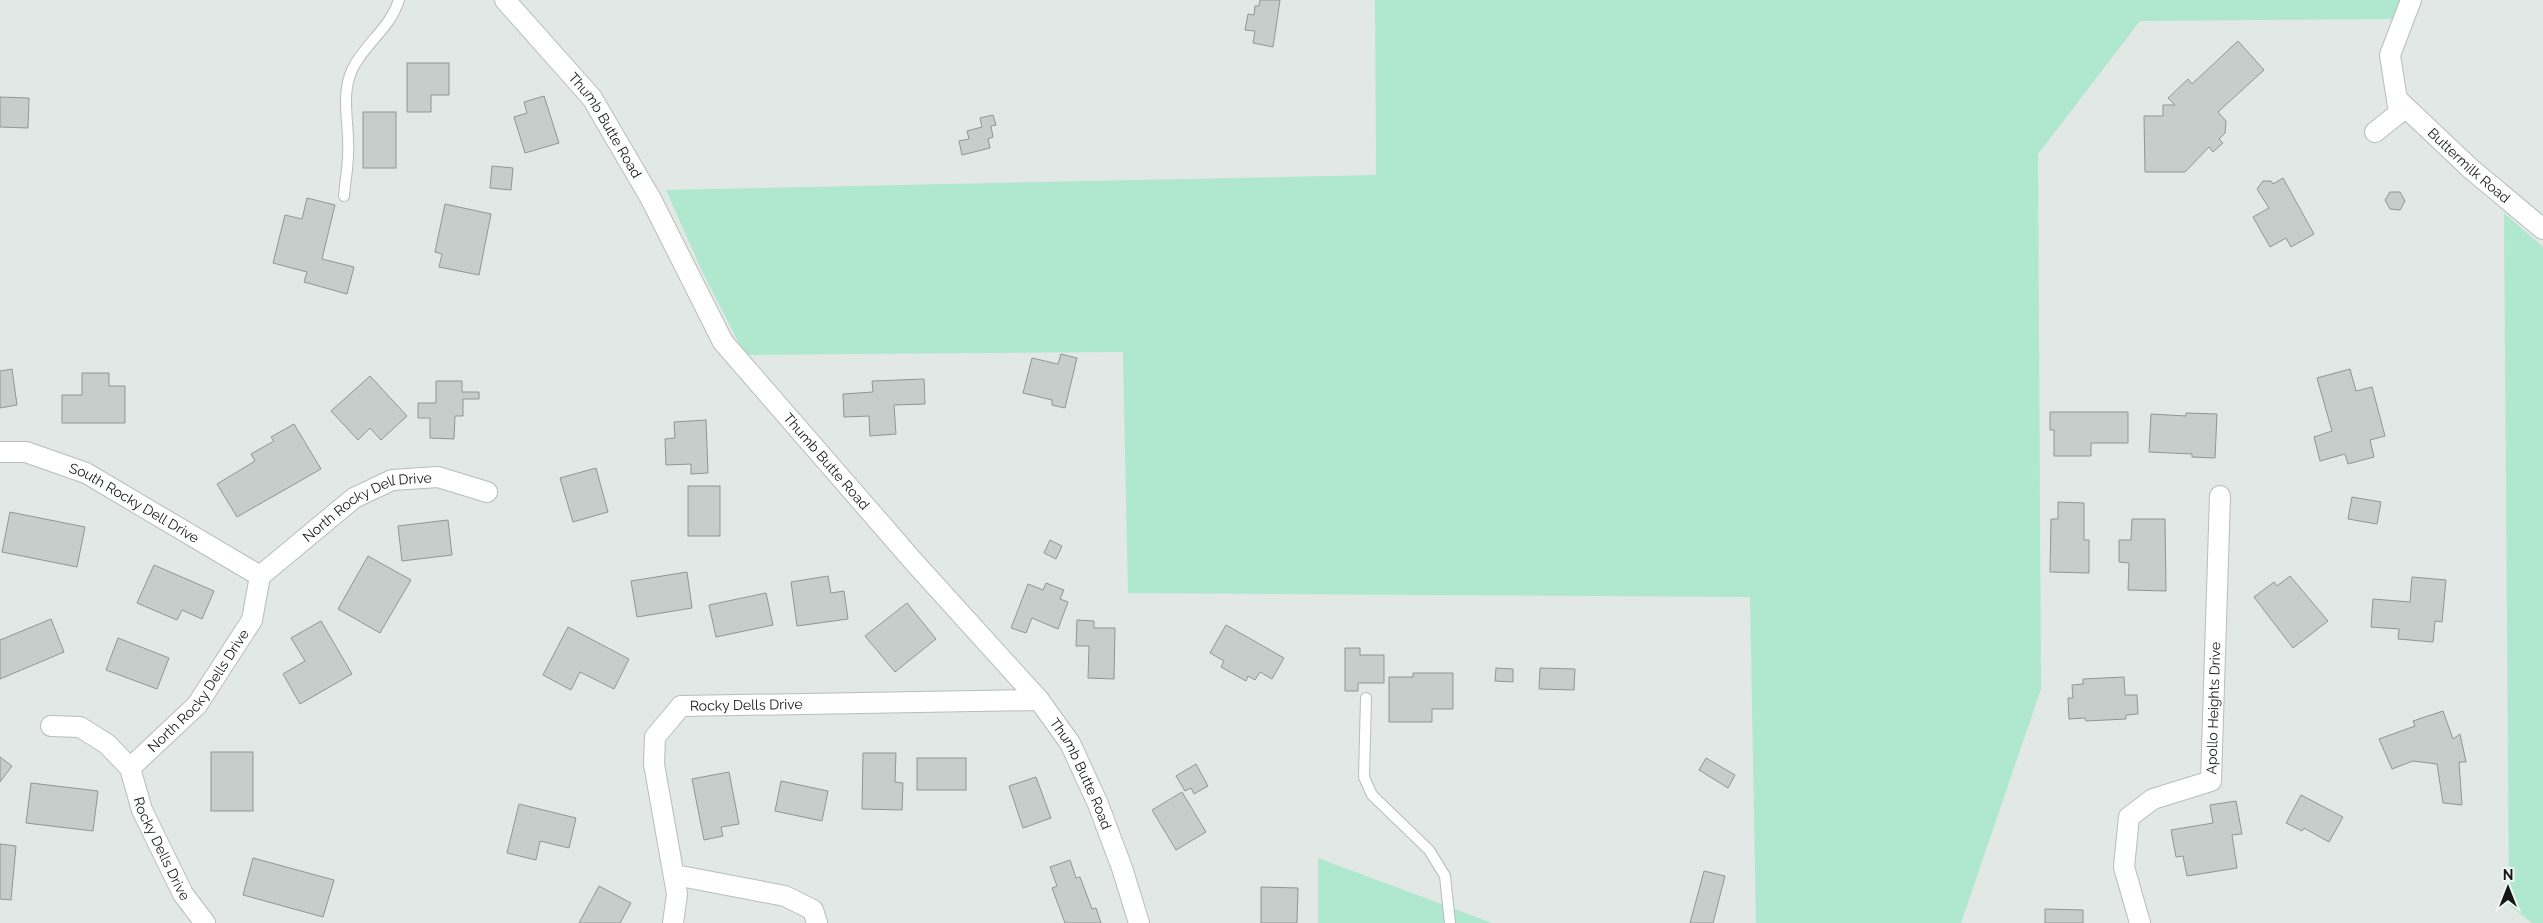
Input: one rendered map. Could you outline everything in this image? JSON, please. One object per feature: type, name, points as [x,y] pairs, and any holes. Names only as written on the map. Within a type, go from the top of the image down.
[{"type":"street","name":"Thumb Butte Road","points":[[505,0],[592,98],[651,199],[723,342],[914,562],[1039,700],[1070,743],[1098,804],[1122,868],[1139,923]]},
{"type":"street","points":[[2375,132],[2399,113],[2390,55],[2411,0]]},
{"type":"street","name":"Buttermilk Road","points":[[2397,99],[2472,169],[2543,229]]},
{"type":"street","name":"South Rocky Dell Drive","points":[[0,452],[26,452],[86,473],[260,576]]},
{"type":"street","name":"North Rocky Dell Drive","points":[[260,576],[354,498],[392,480],[438,477],[487,492]]},
{"type":"street","name":"Apollo Heights Drive","points":[[2140,923],[2124,867],[2129,817],[2153,799],[2211,781],[2220,496]]},
{"type":"street","name":"North Rocky Dells Drive","points":[[130,768],[197,705],[252,620],[260,576]]},
{"type":"street","name":"Rocky Dells Drive","points":[[673,923],[677,894],[675,875],[654,764],[655,737],[681,706],[1039,700]]},
{"type":"street","points":[[51,726],[80,727],[106,744],[130,768]]},
{"type":"street","name":"Rocky Dells Drive","points":[[130,768],[142,810],[184,894],[205,923]]},
{"type":"street","points":[[675,875],[785,896],[812,910],[817,923]]},
{"type":"lane","points":[[344,196],[348,153],[346,87],[352,68],[382,31],[396,9],[399,0]]},
{"type":"lane","points":[[1366,698],[1364,777],[1372,795],[1429,850],[1445,876],[1450,923]]},
{"type":"green space","points":[[1375,0],[2400,0],[2392,19],[2140,21],[2038,154],[2041,689],[1961,923],[1756,923],[1750,597],[1128,593],[1123,352],[745,355],[701,269],[666,190],[1376,175]]},
{"type":"green space","points":[[2504,213],[2543,247],[2543,923],[2532,923],[2509,905]]},
{"type":"green space","points":[[1318,858],[1492,923],[1318,923]]},
{"type":"building","points":[[1260,0],[1280,0],[1273,47],[1253,43],[1255,31],[1245,30],[1248,14],[1254,15],[1255,6],[1259,6]]},
{"type":"building","points":[[2238,41],[2264,70],[2218,112],[2226,121],[2225,133],[2219,139],[2223,143],[2213,152],[2209,147],[2185,172],[2145,172],[2144,116],[2163,116],[2163,105],[2175,105],[2168,98],[2188,79],[2192,84]]},
{"type":"building","points":[[407,63],[449,63],[449,95],[431,95],[431,112],[407,112]]},
{"type":"building","points":[[544,96],[559,143],[525,153],[514,117],[527,113],[524,102]]},
{"type":"building","points":[[0,97],[29,98],[28,128],[0,127]]},
{"type":"building","points":[[363,112],[396,112],[396,168],[363,168]]},
{"type":"building","points":[[993,115],[996,125],[991,126],[993,137],[988,139],[990,148],[962,155],[959,141],[969,139],[967,131],[982,127],[980,118]]},
{"type":"building","points":[[492,166],[513,168],[511,190],[490,188]]},
{"type":"building","points":[[2283,178],[2314,234],[2291,247],[2286,238],[2270,247],[2253,217],[2269,208],[2257,189],[2263,181],[2271,181],[2273,184]]},
{"type":"building","points":[[2390,192],[2400,192],[2405,201],[2400,210],[2390,209],[2385,200]]},
{"type":"building","points":[[307,198],[335,205],[322,259],[354,267],[347,294],[304,282],[307,272],[273,263],[285,215],[302,219]]},
{"type":"building","points":[[445,204],[491,214],[479,275],[439,267],[442,254],[435,252]]},
{"type":"building","points":[[1061,354],[1077,358],[1065,408],[1052,405],[1052,400],[1023,393],[1032,358],[1058,364]]},
{"type":"building","points":[[12,369],[17,405],[0,408],[0,371]]},
{"type":"building","points":[[2350,369],[2356,391],[2372,387],[2385,436],[2370,440],[2374,457],[2348,464],[2345,454],[2320,461],[2314,437],[2332,431],[2317,378]]},
{"type":"building","points":[[82,373],[109,373],[109,386],[125,386],[125,423],[62,423],[62,395],[82,395]]},
{"type":"building","points":[[370,376],[407,416],[381,440],[370,428],[358,440],[331,411]]},
{"type":"building","points":[[924,379],[925,404],[894,405],[896,434],[870,436],[869,416],[844,417],[843,394],[873,392],[872,381]]},
{"type":"building","points":[[436,381],[462,381],[462,392],[479,392],[479,399],[463,399],[463,416],[455,416],[454,439],[430,438],[430,418],[418,418],[418,403],[436,403]]},
{"type":"building","points":[[2050,412],[2128,412],[2128,443],[2091,443],[2091,456],[2054,456],[2054,430],[2050,430]]},
{"type":"building","points":[[2186,413],[2217,414],[2215,458],[2192,457],[2192,454],[2149,452],[2151,414],[2186,416]]},
{"type":"building","points":[[706,420],[708,473],[691,474],[691,464],[666,465],[665,439],[675,438],[674,422]]},
{"type":"building","points":[[294,424],[321,469],[237,517],[217,484],[255,461],[251,454],[274,441],[271,437]]},
{"type":"building","points":[[596,468],[608,512],[573,522],[560,478]]},
{"type":"building","points":[[688,486],[720,486],[720,536],[688,536]]},
{"type":"building","points":[[2352,497],[2381,502],[2377,524],[2348,519]]},
{"type":"building","points":[[2058,502],[2084,503],[2084,540],[2089,540],[2089,573],[2050,572],[2051,519],[2058,519]]},
{"type":"building","points":[[10,512],[85,527],[77,567],[2,552]]},
{"type":"building","points":[[2132,519],[2165,519],[2166,591],[2128,590],[2129,563],[2119,562],[2119,540],[2131,540]]},
{"type":"building","points":[[448,520],[452,555],[402,561],[398,526]]},
{"type":"building","points":[[1050,540],[1062,546],[1056,559],[1044,553]]},
{"type":"building","points":[[368,556],[411,580],[380,633],[338,609]]},
{"type":"building","points":[[154,565],[214,591],[202,619],[182,610],[177,620],[137,603]]},
{"type":"building","points":[[687,572],[692,608],[637,617],[631,581]]},
{"type":"building","points":[[828,576],[831,593],[844,591],[848,619],[797,626],[791,582]]},
{"type":"building","points":[[2290,576],[2328,621],[2293,648],[2254,597],[2274,582],[2277,586]]},
{"type":"building","points":[[2412,577],[2446,580],[2442,622],[2435,621],[2433,642],[2398,639],[2399,629],[2371,627],[2373,599],[2410,602]]},
{"type":"building","points":[[1046,583],[1064,590],[1060,599],[1068,602],[1058,629],[1032,618],[1026,633],[1011,628],[1028,584],[1043,590]]},
{"type":"building","points":[[766,593],[773,625],[716,637],[709,605]]},
{"type":"building","points":[[907,603],[936,639],[895,672],[865,636]]},
{"type":"building","points":[[51,619],[64,652],[0,679],[0,640]]},
{"type":"building","points":[[1077,620],[1094,621],[1094,628],[1115,628],[1114,679],[1088,678],[1089,646],[1076,646]]},
{"type":"building","points":[[321,621],[352,674],[300,704],[283,674],[305,661],[291,638]]},
{"type":"building","points":[[1226,625],[1284,658],[1272,679],[1260,672],[1255,680],[1248,676],[1246,681],[1221,667],[1224,661],[1210,653]]},
{"type":"building","points":[[568,627],[629,659],[614,689],[580,672],[571,690],[543,675]]},
{"type":"building","points":[[118,638],[169,658],[157,689],[106,670]]},
{"type":"building","points":[[1345,648],[1360,648],[1360,655],[1384,655],[1384,683],[1358,683],[1358,691],[1345,691]]},
{"type":"building","points":[[1496,668],[1513,669],[1513,682],[1495,681]]},
{"type":"building","points":[[1540,668],[1575,669],[1574,690],[1539,689]]},
{"type":"building","points":[[1413,673],[1453,673],[1453,709],[1432,709],[1432,722],[1389,722],[1389,677],[1413,677]]},
{"type":"building","points":[[2124,677],[2125,695],[2137,695],[2138,714],[2126,715],[2126,719],[2086,721],[2085,718],[2069,719],[2068,698],[2073,698],[2072,685],[2083,684],[2083,679]]},
{"type":"building","points":[[2443,711],[2453,739],[2460,734],[2466,762],[2459,762],[2462,805],[2443,803],[2437,764],[2413,761],[2392,769],[2379,739],[2415,726],[2413,721]]},
{"type":"building","points":[[211,752],[253,752],[253,811],[211,811]]},
{"type":"building","points":[[863,753],[896,753],[895,782],[903,783],[902,810],[862,809]]},
{"type":"building","points":[[0,757],[12,766],[0,782]]},
{"type":"building","points":[[917,758],[966,758],[966,790],[917,790]]},
{"type":"building","points":[[1706,758],[1735,775],[1728,788],[1699,770]]},
{"type":"building","points":[[1196,764],[1208,786],[1194,794],[1191,788],[1185,791],[1176,776]]},
{"type":"building","points":[[729,772],[739,824],[721,827],[723,836],[704,840],[692,779]]},
{"type":"building","points":[[1036,777],[1051,818],[1023,828],[1009,786]]},
{"type":"building","points":[[781,781],[828,791],[822,821],[775,811]]},
{"type":"building","points":[[31,783],[98,791],[93,831],[26,823]]},
{"type":"building","points":[[1182,792],[1206,832],[1176,850],[1152,810]]},
{"type":"building","points":[[2301,795],[2343,817],[2329,842],[2304,828],[2302,831],[2286,823]]},
{"type":"building","points":[[2236,801],[2242,834],[2232,835],[2237,868],[2187,876],[2183,856],[2176,857],[2171,830],[2213,823],[2210,805]]},
{"type":"building","points":[[519,804],[576,818],[569,848],[540,841],[536,860],[507,853]]},
{"type":"building","points":[[0,844],[16,846],[11,900],[0,899]]},
{"type":"building","points":[[253,858],[334,880],[323,917],[243,895]]},
{"type":"building","points":[[1070,860],[1076,878],[1080,877],[1092,909],[1096,908],[1101,923],[1065,923],[1052,888],[1057,886],[1050,867]]},
{"type":"building","points":[[1704,871],[1725,876],[1713,923],[1690,923]]},
{"type":"building","points":[[599,886],[631,903],[620,923],[579,923]]},
{"type":"building","points":[[1261,887],[1298,888],[1297,923],[1261,923]]},
{"type":"building","points":[[2045,909],[2083,910],[2083,923],[2045,923]]}]
